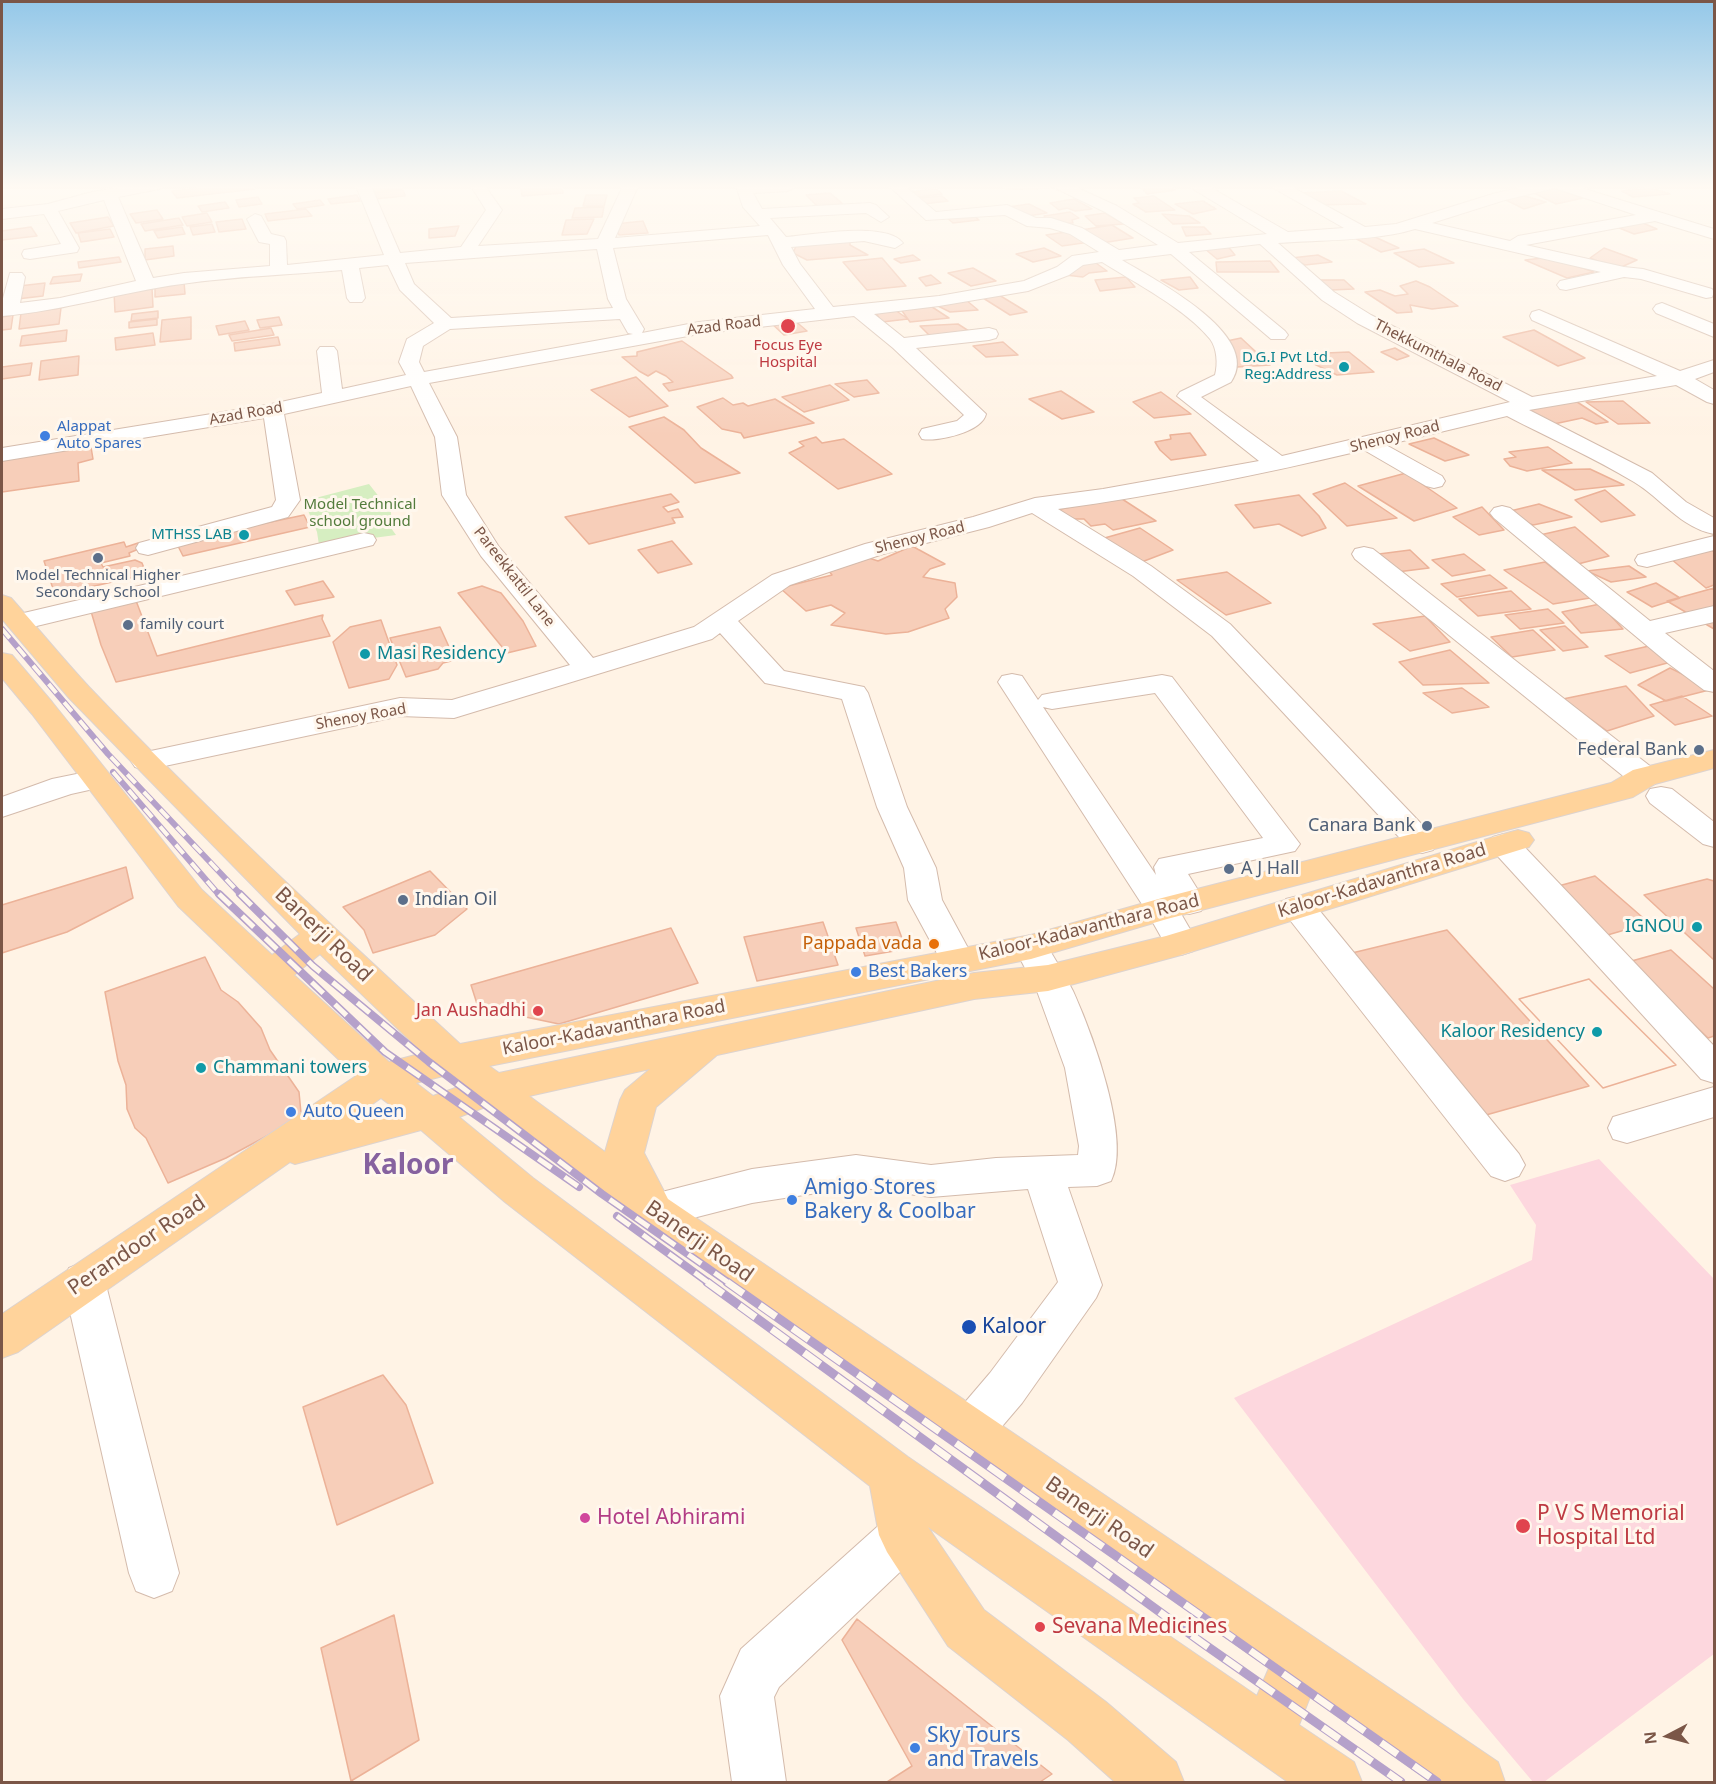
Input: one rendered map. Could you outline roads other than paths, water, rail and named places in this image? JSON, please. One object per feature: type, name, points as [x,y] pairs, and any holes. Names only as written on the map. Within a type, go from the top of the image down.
[{"type":"main road","name":"Banerji Road","points":[[11,612],[79,692],[138,753],[321,935],[453,1059],[654,1211],[1478,1782]]},
{"type":"main road","points":[[2,661],[190,898],[382,1078],[428,1113],[529,1198],[891,1473],[1334,1782]]},
{"type":"main road","points":[[90,771],[138,753]]},
{"type":"main road","name":"Kaloor-Kadavanthara Road","points":[[382,1078],[453,1059],[1039,962],[1176,906],[1622,790],[1653,786],[1714,759]]},
{"type":"main road","name":"Kaloor-Kadavanthra Road","points":[[1039,962],[1181,943],[1504,844],[1653,786],[1714,779]]},
{"type":"main road","points":[[271,974],[321,935]]},
{"type":"main road","name":"Kaloor-Kadavanthara Road","points":[[428,1113],[494,1089],[704,1044],[966,974]]},
{"type":"main road","points":[[654,1211],[624,1153],[639,1100],[704,1044]]},
{"type":"main road","name":"Perandoor Road","points":[[2,1338],[382,1078]]},
{"type":"main road","name":"Perandoor Road","points":[[272,1154],[428,1113]]},
{"type":"main road","points":[[891,1473],[904,1535],[966,1628],[1087,1721],[1156,1782]]},
{"type":"main road","points":[[1268,1734],[1299,1658]]},
{"type":"street","points":[[140,269],[146,283]]},
{"type":"street","points":[[16,277],[5,310],[60,303],[146,283],[291,269]]},
{"type":"street","points":[[307,269],[308,288]]},
{"type":"street","points":[[351,269],[356,298]]},
{"type":"street","points":[[398,269],[406,286],[446,324],[625,313]]},
{"type":"street","points":[[610,269],[617,299],[640,339]]},
{"type":"street","points":[[795,269],[828,314]]},
{"type":"street","name":"Azad Road","points":[[2,455],[273,410],[416,379],[699,328],[939,301],[1028,286],[1065,269]]},
{"type":"street","points":[[1131,269],[1185,307],[1220,338],[1228,364],[1224,378],[1187,396],[1278,464]]},
{"type":"street","points":[[1200,269],[1278,334]]},
{"type":"street","name":"Thekkumthala Road","points":[[1297,269],[1328,296],[1402,345],[1520,406],[1644,478],[1678,507],[1714,527]]},
{"type":"street","points":[[1612,269],[1643,274],[1706,293]]},
{"type":"street","points":[[1566,285],[1624,272]]},
{"type":"street","points":[[1662,309],[1714,331]]},
{"type":"street","points":[[859,311],[900,344],[975,414],[974,420],[964,426],[930,434]]},
{"type":"street","points":[[1539,316],[1679,378],[1714,398]]},
{"type":"street","name":"Pareekkattil Lane","points":[[446,324],[414,343],[409,362],[446,437],[454,495],[490,551],[588,669]]},
{"type":"street","points":[[900,344],[989,334]]},
{"type":"street","points":[[327,351],[333,397]]},
{"type":"street","name":"Shenoy Road","points":[[138,753],[400,706],[454,709],[703,633],[781,580],[874,549],[981,522],[1035,505],[1103,496],[1278,464],[1520,406],[1679,378],[1714,366]]},
{"type":"street","points":[[148,548],[280,512],[285,507],[288,500],[273,410]]},
{"type":"street","points":[[1369,444],[1434,482]]},
{"type":"street","points":[[1035,505],[1142,571],[1221,630],[1422,843]]},
{"type":"street","points":[[1502,513],[1714,684]]},
{"type":"street","points":[[11,612],[364,540]]},
{"type":"street","points":[[1647,560],[1714,543]]},
{"type":"street","points":[[1364,554],[1714,837]]},
{"type":"street","points":[[1646,630],[1714,614]]},
{"type":"street","points":[[722,620],[775,677],[854,693],[892,807],[920,868],[925,900],[966,974]]},
{"type":"street","points":[[1012,682],[1176,906]]},
{"type":"street","points":[[1052,701],[1162,683],[1284,844],[1170,867],[1181,943]]},
{"type":"street","points":[[2,807],[63,786],[90,771]]},
{"type":"street","points":[[1504,844],[1714,1069]]},
{"type":"street","points":[[1298,907],[1505,1165]]},
{"type":"street","points":[[654,1211],[752,1186],[855,1171],[931,1181],[1097,1170],[1099,1146],[1084,1068],[1039,962]]},
{"type":"street","points":[[1627,1128],[1714,1102]]},
{"type":"street","points":[[971,1429],[1005,1388],[1081,1285],[1042,1172]]},
{"type":"street","points":[[84,1281],[154,1573]]},
{"type":"street","points":[[759,1782],[747,1696],[760,1668],[904,1535]]},
{"type":"railway","points":[[2,629],[108,754],[242,896]]},
{"type":"railway","points":[[113,772],[220,896]]},
{"type":"railway","points":[[219,894],[385,1052],[579,1187]]},
{"type":"railway","points":[[242,896],[313,966],[429,1062],[602,1194],[729,1283]]},
{"type":"railway","points":[[617,1216],[709,1283]]},
{"type":"railway","points":[[707,1282],[1201,1642],[1401,1782]]},
{"type":"railway","points":[[727,1282],[1437,1782]]},
{"type":"place","name":"Focus Eye Hospital","points":[[788,326]]},
{"type":"place","name":"D.G.I Pvt Ltd. Reg:Address","points":[[1344,367]]},
{"type":"place","name":"Alappat Auto Spares","points":[[45,436]]},
{"type":"place","name":"MTHSS LAB","points":[[244,535]]},
{"type":"place","name":"Model Technical Higher Secondary School","points":[[98,558]]},
{"type":"place","name":"family court","points":[[128,625]]},
{"type":"place","name":"Masi Residency","points":[[365,654]]},
{"type":"place","name":"Federal Bank","points":[[1699,750]]},
{"type":"place","name":"Canara Bank","points":[[1427,826]]},
{"type":"place","name":"A J Hall","points":[[1229,869]]},
{"type":"place","name":"Indian Oil","points":[[403,900]]},
{"type":"place","name":"IGNOU","points":[[1697,927]]},
{"type":"place","name":"Pappada vada","points":[[934,944]]},
{"type":"place","name":"Best Bakers","points":[[856,972]]},
{"type":"place","name":"Jan Aushadhi","points":[[538,1011]]},
{"type":"place","name":"Kaloor Residency","points":[[1597,1032]]},
{"type":"place","name":"Chammani towers","points":[[201,1068]]},
{"type":"place","name":"Auto Queen","points":[[291,1112]]},
{"type":"place","name":"Amigo Stores Bakery & Coolbar","points":[[792,1200]]},
{"type":"place","name":"Kaloor","points":[[969,1327]]},
{"type":"place","name":"Hotel Abhirami","points":[[585,1518]]},
{"type":"place","name":"P V S Memorial Hospital Ltd","points":[[1523,1526]]},
{"type":"place","name":"Sevana Medicines","points":[[1040,1627]]},
{"type":"place","name":"Sky Tours and Travels","points":[[915,1748]]},
{"type":"district","name":"Kaloor","points":[[408,1166]]},
{"type":"park label","name":"Model Technical school ground","points":[[360,514]]}]
